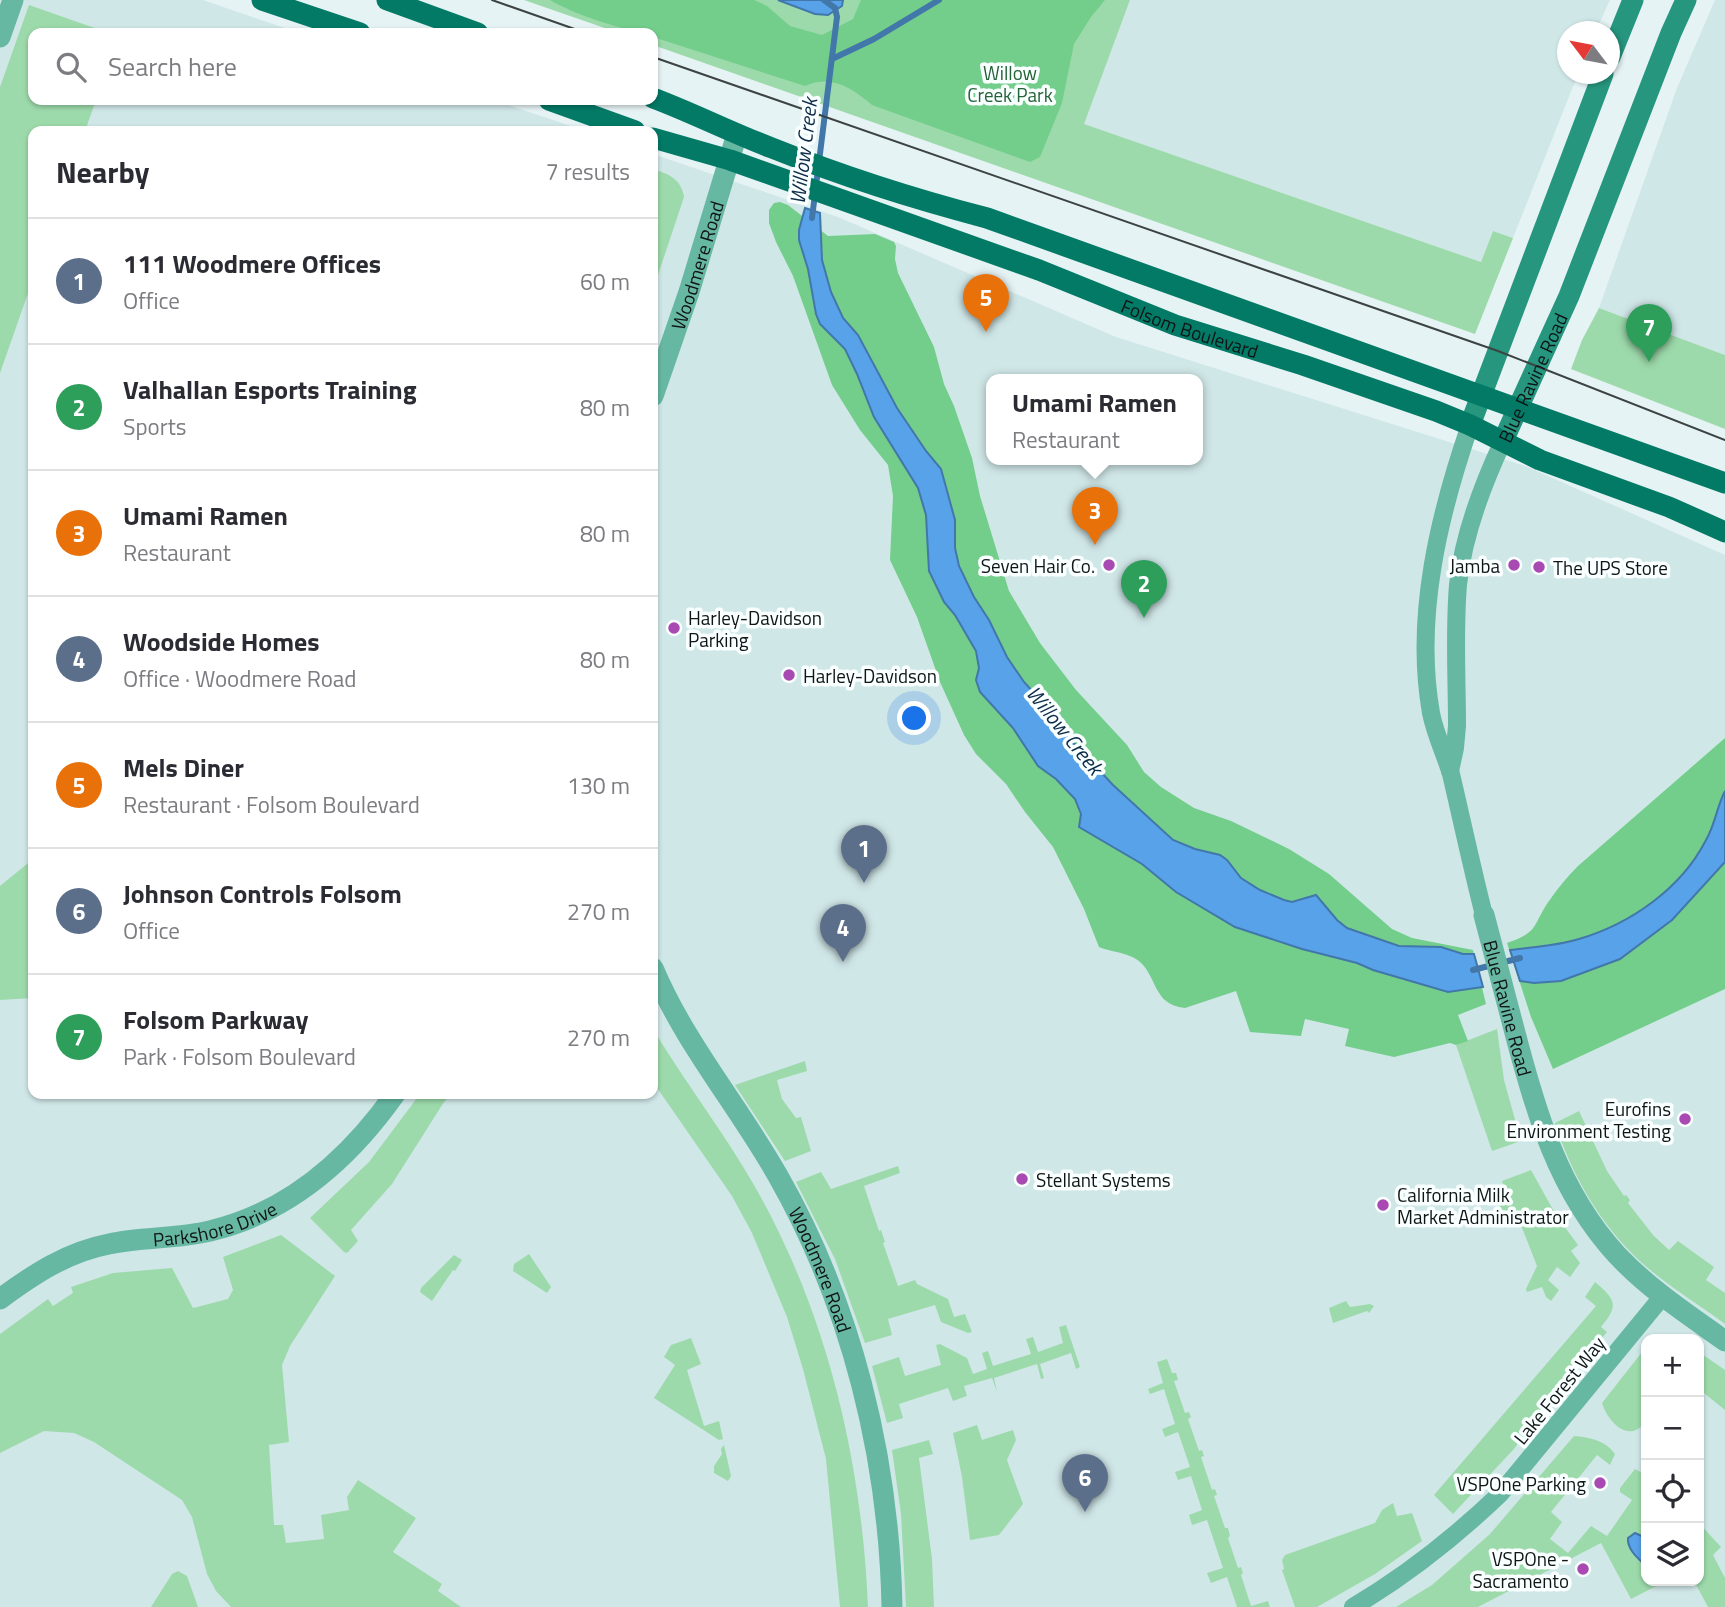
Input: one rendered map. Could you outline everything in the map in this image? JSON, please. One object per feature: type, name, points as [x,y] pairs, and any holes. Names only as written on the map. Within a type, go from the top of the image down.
[{"type":"main road","points":[[262,0],[345,28]]},
{"type":"main road","points":[[387,0],[464,28]]},
{"type":"main road","points":[[1620,31],[1633,0]]},
{"type":"main road","name":"Blue Ravine Road","points":[[1503,441],[1569,296],[1686,0]]},
{"type":"main road","name":"Blue Ravine Road","points":[[1471,425],[1598,84]]},
{"type":"main road","name":"Folsom Boulevard","points":[[658,100],[771,148],[927,202],[988,218],[1725,483]]},
{"type":"main road","points":[[562,105],[621,126]]},
{"type":"main road","name":"Folsom Boulevard","points":[[658,139],[730,160],[1039,270],[1175,325],[1303,365],[1471,425],[1540,460],[1669,507],[1725,532]]},
{"type":"street","points":[[0,37],[13,0]]},
{"type":"street","name":"Woodmere Road","points":[[658,382],[689,292],[737,134]]},
{"type":"street","name":"Blue Ravine Road","points":[[1471,425],[1446,502],[1430,577],[1428,687],[1431,715],[1450,771],[1532,1098],[1544,1136],[1561,1174],[1581,1209],[1607,1243],[1662,1297],[1725,1341]]},
{"type":"street","name":"Blue Ravine Road","points":[[1450,771],[1457,726],[1458,584],[1481,491],[1503,441]]},
{"type":"street","name":"Woodmere Road","points":[[658,980],[688,1038],[747,1124],[779,1178],[808,1235],[833,1294],[873,1431],[884,1494],[891,1607]]},
{"type":"street","name":"Parkshore Drive","points":[[0,1299],[33,1275],[74,1254],[108,1244],[181,1237],[212,1231],[271,1209],[324,1175],[359,1142],[391,1099]]},
{"type":"street","name":"Lake Forest Way","points":[[1353,1607],[1421,1563],[1500,1494],[1662,1297]]},
{"type":"shaded area","points":[[0,0],[203,0],[284,28],[28,28],[28,105],[508,105],[571,126],[28,126],[28,1099],[658,1099],[658,156],[838,217],[1116,337],[1528,467],[1725,555],[1725,1607],[0,1607]]},
{"type":"shaded area","points":[[1130,0],[1610,0],[1601,21],[1557,21],[1557,84],[1574,84],[1513,238],[1493,231],[1481,262],[1083,124]]},
{"type":"shaded area","points":[[1715,0],[1725,0],[1725,355],[1599,308],[1677,88]]},
{"type":"green space","name":"Willow Creek Park","points":[[524,0],[1130,0],[1084,124],[1481,262],[1493,231],[1513,238],[1475,334],[658,47],[658,28],[605,28]]},
{"type":"green space","points":[[550,0],[754,0],[767,6],[790,26],[822,35],[853,19],[861,0],[1105,0],[1074,44],[1062,103],[1040,157],[1030,162],[872,105],[849,88],[832,82],[805,86],[658,39],[658,28],[623,28],[571,11]]},
{"type":"green space","points":[[29,5],[95,28],[28,28],[28,105],[94,105],[87,126],[28,126],[28,293],[0,373],[0,87]]},
{"type":"green space","points":[[658,171],[673,178],[684,197],[658,275]]},
{"type":"green space","points":[[774,203],[788,205],[828,236],[875,234],[894,242],[898,273],[934,347],[944,384],[972,458],[980,496],[1009,591],[1040,643],[1076,690],[1127,745],[1144,772],[1161,787],[1194,808],[1231,821],[1289,849],[1329,874],[1392,929],[1412,938],[1473,950],[1486,1004],[1458,1015],[1468,1041],[1394,1057],[1345,1046],[1349,1029],[1305,1019],[1301,1036],[1250,1032],[1236,991],[1185,1008],[1174,1006],[1160,995],[1148,972],[1136,959],[1099,947],[1084,909],[1053,847],[1006,784],[976,754],[964,735],[940,682],[917,617],[890,560],[893,496],[888,465],[860,430],[832,385],[793,276],[769,223],[769,210]]},
{"type":"green space","points":[[1599,308],[1725,355],[1725,429],[1571,369],[1582,340]]},
{"type":"green space","points":[[1725,738],[1725,989],[1553,1069],[1531,1017],[1507,943],[1525,935],[1534,927],[1552,896],[1578,866]]},
{"type":"green space","points":[[28,863],[28,998],[0,1000],[0,886]]},
{"type":"green space","points":[[1497,1029],[1504,1080],[1521,1141],[1492,1151],[1456,1045]]},
{"type":"green space","points":[[658,1037],[754,1185],[802,1284],[821,1336],[849,1443],[858,1497],[868,1607],[840,1607],[826,1459],[803,1369],[787,1317],[752,1233],[732,1196],[658,1089]]},
{"type":"green space","points":[[805,1061],[807,1071],[777,1080],[782,1099],[796,1118],[801,1117],[811,1151],[785,1161],[735,1085]]},
{"type":"green space","points":[[416,1099],[447,1099],[392,1184],[351,1230],[358,1241],[347,1253],[310,1218],[369,1162]]},
{"type":"green space","points":[[1579,1111],[1607,1171],[1653,1235],[1669,1250],[1678,1241],[1714,1267],[1706,1280],[1725,1293],[1725,1324],[1642,1263],[1627,1249],[1601,1216],[1579,1181],[1555,1123]]},
{"type":"green space","points":[[898,1166],[900,1173],[864,1186],[898,1286],[915,1280],[917,1284],[948,1299],[954,1317],[965,1314],[972,1332],[968,1333],[941,1322],[935,1305],[888,1319],[892,1335],[865,1343],[835,1259],[796,1182],[821,1172],[831,1189]]},
{"type":"green space","points":[[1531,1170],[1556,1215],[1578,1245],[1571,1251],[1580,1263],[1570,1277],[1557,1267],[1548,1280],[1559,1290],[1551,1301],[1542,1287],[1527,1292],[1537,1266],[1517,1215],[1501,1209],[1496,1194],[1505,1191],[1502,1181]]},
{"type":"green space","points":[[281,1235],[335,1276],[290,1346],[282,1365],[289,1442],[269,1445],[274,1525],[283,1525],[286,1543],[324,1539],[321,1515],[349,1510],[347,1497],[358,1480],[416,1518],[393,1552],[442,1584],[438,1591],[461,1607],[231,1607],[216,1591],[207,1574],[192,1517],[182,1500],[94,1442],[74,1433],[44,1431],[0,1453],[0,1334],[48,1299],[53,1306],[73,1293],[71,1287],[113,1273],[172,1268],[193,1308],[228,1299],[233,1290],[223,1257]]},
{"type":"green space","points":[[529,1254],[551,1287],[547,1293],[513,1271],[514,1264]]},
{"type":"green space","points":[[454,1255],[462,1260],[432,1301],[420,1292],[421,1288]]},
{"type":"green space","points":[[1595,1282],[1613,1303],[1611,1313],[1601,1327],[1607,1332],[1513,1450],[1453,1514],[1434,1495],[1596,1306],[1585,1297]]},
{"type":"green space","points":[[1346,1301],[1350,1307],[1370,1304],[1374,1306],[1369,1313],[1367,1311],[1333,1323],[1329,1308]]},
{"type":"green space","points":[[1066,1325],[1080,1367],[1076,1369],[1071,1353],[1040,1364],[1044,1378],[1041,1379],[1037,1364],[994,1378],[997,1392],[992,1378],[964,1386],[967,1396],[953,1401],[948,1388],[899,1404],[903,1418],[887,1423],[872,1366],[899,1357],[905,1376],[941,1365],[936,1345],[940,1344],[967,1358],[973,1374],[987,1369],[982,1353],[988,1351],[993,1366],[1031,1354],[1026,1339],[1033,1337],[1038,1352],[1063,1343],[1059,1327]]},
{"type":"green space","points":[[691,1338],[701,1364],[687,1370],[704,1426],[719,1421],[723,1439],[719,1440],[654,1398],[675,1365],[664,1357],[671,1345]]},
{"type":"green space","points":[[1641,1353],[1641,1426],[1633,1431],[1620,1428],[1609,1417],[1602,1403]]},
{"type":"green space","points":[[1704,1355],[1725,1370],[1725,1410],[1704,1393]]},
{"type":"green space","points":[[1167,1359],[1172,1373],[1176,1373],[1178,1380],[1174,1381],[1185,1413],[1189,1412],[1191,1417],[1188,1419],[1199,1451],[1202,1450],[1204,1456],[1201,1457],[1212,1490],[1215,1489],[1217,1495],[1214,1496],[1225,1528],[1228,1528],[1228,1538],[1238,1568],[1241,1567],[1251,1606],[1268,1601],[1270,1607],[1237,1607],[1227,1577],[1211,1583],[1207,1573],[1223,1568],[1207,1520],[1192,1525],[1189,1515],[1202,1510],[1191,1476],[1178,1480],[1175,1472],[1190,1467],[1178,1432],[1165,1437],[1162,1429],[1175,1424],[1164,1389],[1150,1394],[1148,1389],[1163,1383],[1157,1362]]},
{"type":"green space","points":[[977,1425],[982,1440],[1013,1430],[1016,1440],[1007,1460],[1023,1504],[999,1535],[970,1540],[953,1433]]},
{"type":"green space","points":[[1574,1436],[1597,1440],[1615,1454],[1610,1465],[1597,1455],[1551,1512],[1562,1522],[1550,1539],[1568,1553],[1591,1526],[1607,1536],[1632,1500],[1620,1492],[1620,1488],[1635,1469],[1641,1472],[1641,1586],[1656,1586],[1631,1599],[1601,1543],[1478,1607],[1396,1607],[1432,1585],[1490,1534]]},
{"type":"green space","points":[[929,1440],[933,1454],[919,1458],[932,1559],[934,1607],[906,1607],[901,1514],[892,1450]]},
{"type":"green space","points":[[724,1445],[731,1476],[728,1481],[714,1473],[714,1466]]},
{"type":"green space","points":[[1393,1503],[1397,1516],[1412,1513],[1422,1541],[1375,1574],[1317,1607],[1295,1607],[1282,1570],[1285,1555],[1375,1523],[1382,1510]]},
{"type":"green space","points":[[1704,1528],[1721,1547],[1713,1555],[1725,1578],[1725,1607],[1708,1607],[1697,1586],[1704,1586]]},
{"type":"green space","points":[[178,1571],[187,1576],[198,1607],[151,1607],[172,1574]]},
{"type":"water","points":[[778,0],[843,0],[842,6],[828,15],[815,14]]},
{"type":"water","points":[[805,208],[820,213],[822,260],[831,292],[843,318],[858,335],[897,408],[941,469],[955,520],[955,548],[959,566],[974,597],[1007,657],[1071,740],[1113,785],[1173,840],[1220,855],[1241,878],[1284,900],[1292,902],[1316,895],[1347,928],[1399,946],[1441,947],[1463,954],[1474,954],[1483,987],[1448,992],[1235,927],[1176,892],[1142,864],[1079,827],[1081,814],[1075,799],[1056,779],[1038,766],[1013,728],[980,692],[976,680],[979,668],[976,651],[955,615],[944,602],[929,571],[926,515],[918,488],[874,417],[845,349],[820,324],[816,314],[808,269],[799,240]]},
{"type":"water","points":[[1725,791],[1725,862],[1672,920],[1620,959],[1561,981],[1520,981],[1510,950],[1562,943],[1598,932],[1635,914],[1668,889],[1683,874],[1706,840]]},
{"type":"water","points":[[1635,1533],[1641,1536],[1641,1561],[1629,1546],[1628,1538]]},
{"type":"waterway","name":"Willow Creek","points":[[812,218],[837,17],[835,8],[824,0]]},
{"type":"waterway","points":[[832,59],[874,39],[939,0]]},
{"type":"waterway","name":"Willow Creek","points":[[1473,970],[1520,958]]},
{"type":"tram line","points":[[492,0],[572,28]]},
{"type":"tram line","points":[[658,59],[1498,351],[1725,440]]},
{"type":"place","name":"Mels Diner","points":[[986,332]]},
{"type":"place","name":"Folsom Parkway","points":[[1649,362]]},
{"type":"place","name":"Umami Ramen","points":[[1095,545]]},
{"type":"place","name":"Seven Hair Co.","points":[[1109,565]]},
{"type":"place","name":"Jamba","points":[[1514,565]]},
{"type":"place","name":"The UPS Store","points":[[1539,567]]},
{"type":"place","name":"Valhallan Esports Training","points":[[1144,618]]},
{"type":"place","name":"Harley-Davidson Parking","points":[[674,628]]},
{"type":"place","name":"Harley-Davidson","points":[[789,675]]},
{"type":"place","name":"111 Woodmere Offices","points":[[864,883]]},
{"type":"place","name":"Woodside Homes","points":[[843,962]]},
{"type":"place","name":"Eurofins Environment Testing","points":[[1685,1119]]},
{"type":"place","name":"Stellant Systems","points":[[1022,1179]]},
{"type":"place","name":"California Milk Market Administrator","points":[[1383,1205]]},
{"type":"place","name":"VSPOne Parking","points":[[1600,1483]]},
{"type":"place","name":"Johnson Controls Folsom","points":[[1085,1512]]},
{"type":"place","name":"VSPOne - Sacramento","points":[[1583,1569]]}]
